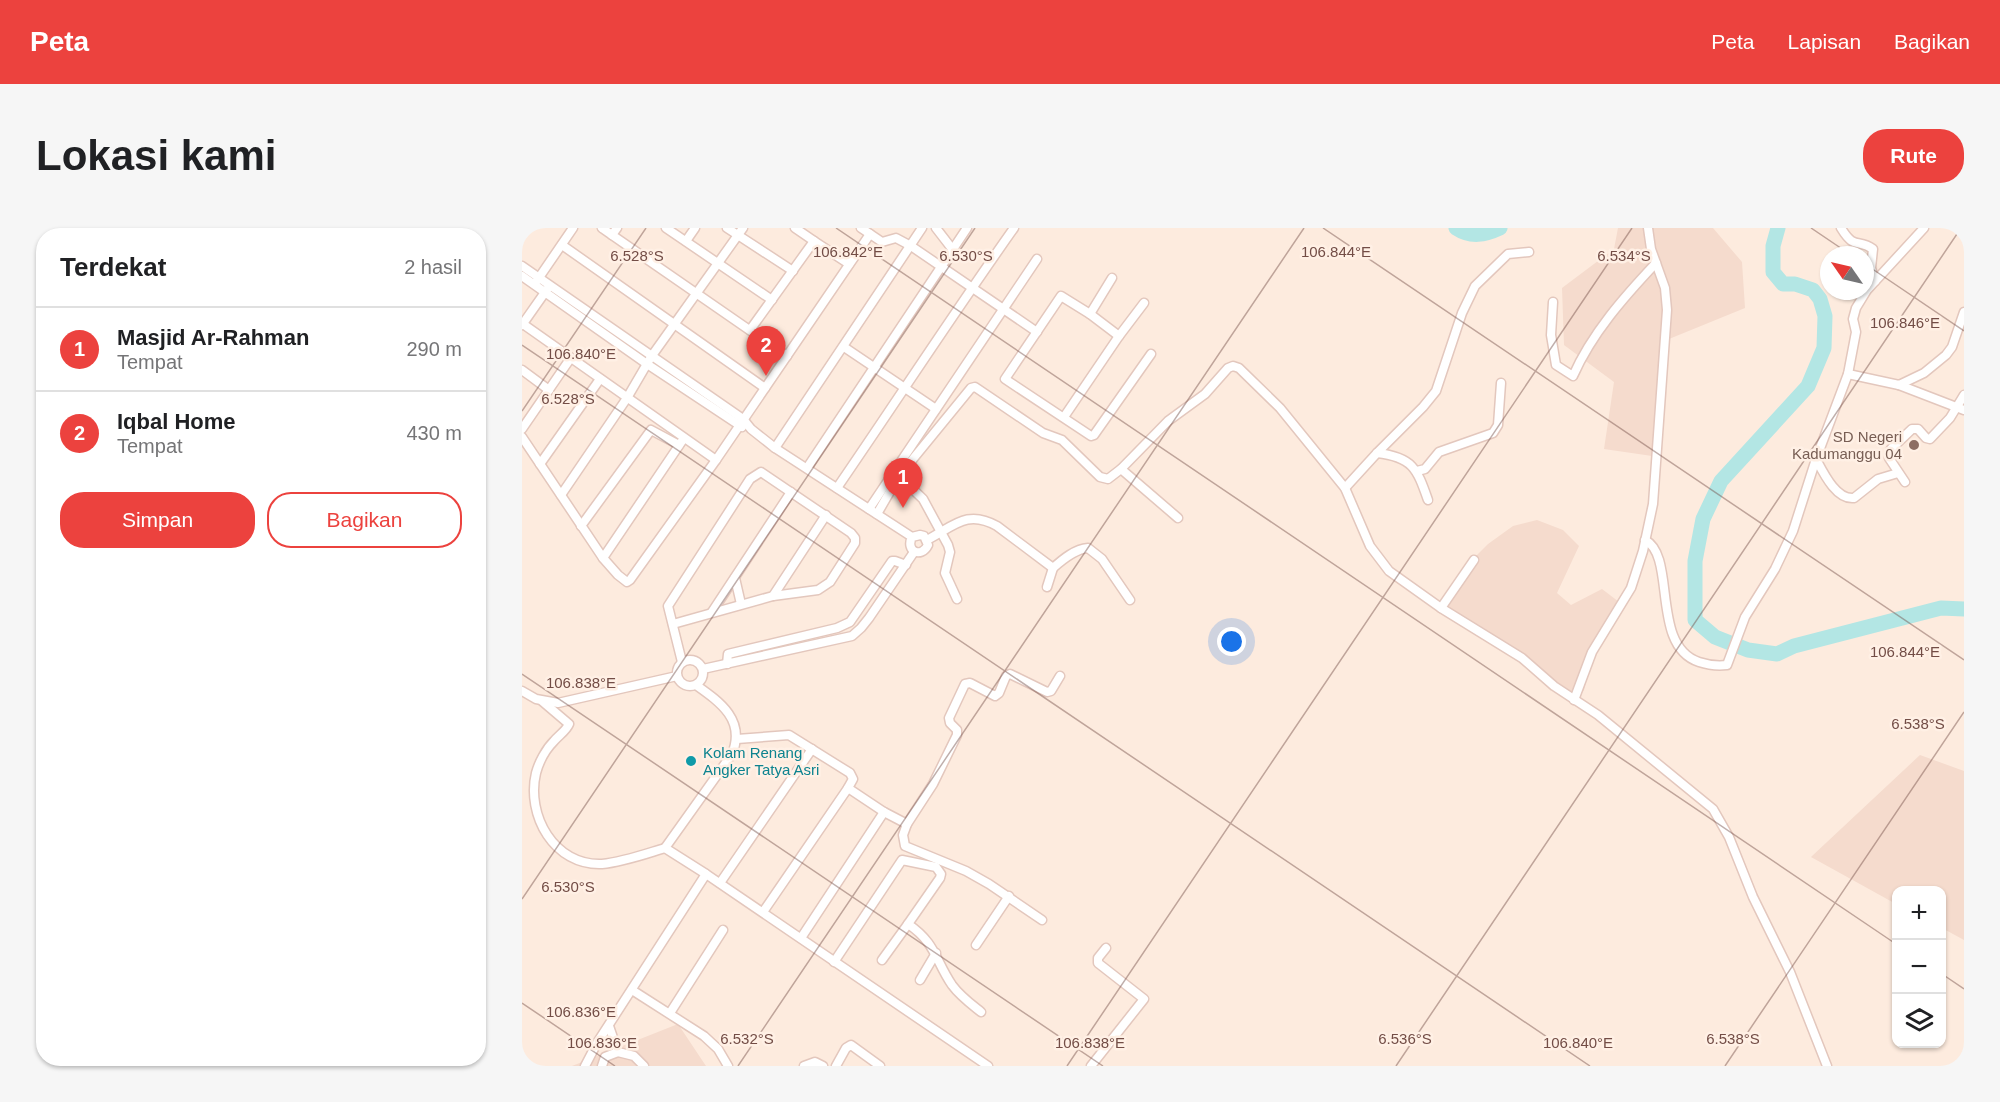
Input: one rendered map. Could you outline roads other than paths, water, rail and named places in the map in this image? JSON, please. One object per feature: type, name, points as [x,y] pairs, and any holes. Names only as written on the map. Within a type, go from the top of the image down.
[{"type":"street","points":[[537,281],[573,228]]},
{"type":"street","points":[[602,228],[615,231],[697,293],[787,356]]},
{"type":"street","points":[[666,228],[772,300]]},
{"type":"street","points":[[686,242],[695,228]]},
{"type":"street","points":[[728,228],[740,231],[792,271]]},
{"type":"street","points":[[795,228],[849,264]]},
{"type":"street","points":[[861,228],[882,242],[896,238],[911,246],[1037,332]]},
{"type":"street","points":[[775,448],[922,228]]},
{"type":"street","points":[[936,228],[953,250]]},
{"type":"street","points":[[807,468],[967,228]]},
{"type":"street","points":[[837,488],[1014,228]]},
{"type":"street","points":[[1574,700],[1592,652],[1631,588],[1638,569],[1653,504],[1667,310],[1665,288],[1649,239],[1648,228]]},
{"type":"street","points":[[1841,228],[1852,242],[1874,249],[1871,268],[1875,281]]},
{"type":"street","points":[[1645,540],[1654,548],[1671,631],[1678,648],[1685,656],[1707,665],[1725,666],[1752,604],[1775,569],[1793,531],[1816,459],[1848,374],[1856,332],[1853,317],[1861,298],[1924,228]]},
{"type":"street","points":[[561,495],[627,398],[649,360],[740,231]]},
{"type":"street","points":[[522,437],[603,558],[627,582],[636,575],[870,234]]},
{"type":"street","points":[[750,330],[814,241]]},
{"type":"street","points":[[562,245],[765,388]]},
{"type":"street","points":[[1345,489],[1377,453],[1406,426],[1436,391],[1462,313],[1475,286],[1508,254],[1529,252]]},
{"type":"street","points":[[873,511],[936,409],[1037,259]]},
{"type":"street","points":[[1554,302],[1551,335],[1556,365],[1573,376],[1592,340],[1656,263]]},
{"type":"street","points":[[522,266],[548,289],[775,448],[912,537],[920,535],[927,540],[928,545],[925,550],[920,553],[910,548],[912,537]]},
{"type":"street","points":[[522,276],[537,281]]},
{"type":"street","points":[[1090,314],[1112,278]]},
{"type":"street","points":[[548,289],[522,324],[627,398],[681,442]]},
{"type":"street","points":[[1119,336],[1061,296],[1002,382],[1064,417],[1091,436],[1094,435],[1151,354]]},
{"type":"street","points":[[1064,417],[1144,303]]},
{"type":"street","points":[[1899,385],[1924,373],[1946,355],[1952,347],[1964,312]]},
{"type":"street","points":[[844,346],[936,409]]},
{"type":"street","points":[[522,429],[570,358]]},
{"type":"street","points":[[873,511],[899,476],[964,397],[975,387],[1043,433],[1062,440],[1100,477],[1108,478],[1121,469],[1168,421],[1205,394],[1228,368],[1233,366],[1239,368],[1280,408],[1345,489],[1362,531],[1389,571],[1441,608],[1522,658],[1554,686],[1598,715],[1713,809],[1721,820],[1753,897],[1790,972],[1827,1066]]},
{"type":"street","points":[[522,370],[549,390]]},
{"type":"street","points":[[1848,374],[1899,385],[1961,409]]},
{"type":"street","points":[[540,464],[600,379]]},
{"type":"street","points":[[1418,471],[1425,469],[1439,452],[1493,433],[1498,425],[1501,383]]},
{"type":"street","points":[[1905,482],[1889,458],[1891,449],[1912,429],[1918,429],[1930,440],[1961,409],[1964,395]]},
{"type":"street","points":[[581,526],[651,430],[716,460]]},
{"type":"street","points":[[603,558],[681,442]]},
{"type":"street","points":[[1377,453],[1401,457],[1409,462],[1418,471],[1428,500]]},
{"type":"street","points":[[1816,459],[1830,482],[1842,495],[1851,499],[1878,479],[1898,473]]},
{"type":"street","points":[[1121,469],[1178,518]]},
{"type":"street","points":[[673,624],[773,596],[818,590],[830,582],[855,543],[855,538],[826,515],[761,472],[750,479],[668,606],[682,662]]},
{"type":"street","points":[[899,476],[923,500],[942,532],[950,552],[945,573],[957,598]]},
{"type":"street","points":[[712,612],[791,492]]},
{"type":"street","points":[[773,596],[826,515]]},
{"type":"street","points":[[927,540],[961,520],[972,518],[987,520],[1053,568]]},
{"type":"street","points":[[1047,587],[1053,568],[1078,550],[1088,548],[1102,559],[1130,600]]},
{"type":"street","points":[[703,669],[852,636],[869,618],[915,552]]},
{"type":"street","points":[[1441,608],[1474,560]]},
{"type":"street","points":[[727,664],[729,654],[847,624],[892,561],[906,565]]},
{"type":"street","points":[[735,578],[741,604]]},
{"type":"street","points":[[858,610],[869,618]]},
{"type":"street","points":[[811,634],[814,645]]},
{"type":"street","points":[[770,643],[773,654]]},
{"type":"street","points":[[692,659],[701,664],[702,680],[696,685],[683,684],[677,676],[682,662],[692,659]]},
{"type":"street","points":[[1042,920],[1009,896],[966,871],[904,846],[903,835],[907,824],[933,784],[957,735],[957,730],[950,723],[949,718],[965,684],[970,684],[995,696],[999,693],[1006,676],[1010,674],[1047,692],[1052,691],[1060,676]]},
{"type":"street","points":[[542,701],[558,704],[677,676]]},
{"type":"street","points":[[522,691],[542,701],[569,724],[568,728],[553,741],[537,771],[534,803],[539,819],[548,838],[555,846],[580,860],[602,864],[665,848],[732,754],[737,739],[734,723],[722,705],[696,685]]},
{"type":"street","points":[[737,739],[786,734],[850,773],[853,779],[763,912]]},
{"type":"street","points":[[720,883],[812,749]]},
{"type":"street","points":[[848,788],[907,824]]},
{"type":"street","points":[[801,938],[884,812]]},
{"type":"street","points":[[665,848],[988,1066]]},
{"type":"street","points":[[834,962],[901,861],[905,859],[936,867],[941,874],[940,878],[882,960]]},
{"type":"street","points":[[585,1066],[597,1043],[706,874]]},
{"type":"street","points":[[976,945],[1009,896]]},
{"type":"street","points":[[908,924],[925,937],[957,991],[981,1012]]},
{"type":"street","points":[[670,1013],[723,930]]},
{"type":"street","points":[[1091,1066],[1144,999],[1098,963],[1097,959],[1106,948]]},
{"type":"street","points":[[920,980],[936,953]]},
{"type":"street","points":[[632,990],[711,1042],[728,1066]]},
{"type":"street","points":[[609,1026],[618,1052]]},
{"type":"street","points":[[836,1066],[846,1048],[851,1045],[880,1066]]},
{"type":"street","points":[[602,1066],[605,1057],[618,1052],[634,1056],[644,1066]]},
{"type":"street","points":[[804,1066],[815,1062],[823,1066]]},
{"type":"waterway","points":[[1456,228],[1467,233],[1478,234],[1500,228]]},
{"type":"waterway","points":[[1778,228],[1773,246],[1773,272],[1783,284],[1795,284],[1813,290],[1820,299],[1825,316],[1824,348],[1808,386],[1721,481],[1703,519],[1695,561],[1695,620],[1715,637],[1748,650],[1777,654],[1794,646],[1941,608],[1964,609]]},
{"type":"place","name":"Iqbal Home","points":[[766,376]]},
{"type":"place","name":"SD Negeri Kadumanggu 04","points":[[1914,445]]},
{"type":"place","name":"Masjid Ar-Rahman","points":[[903,508]]},
{"type":"place","name":"Kolam Renang Angker Tatya Asri","points":[[691,761]]}]
